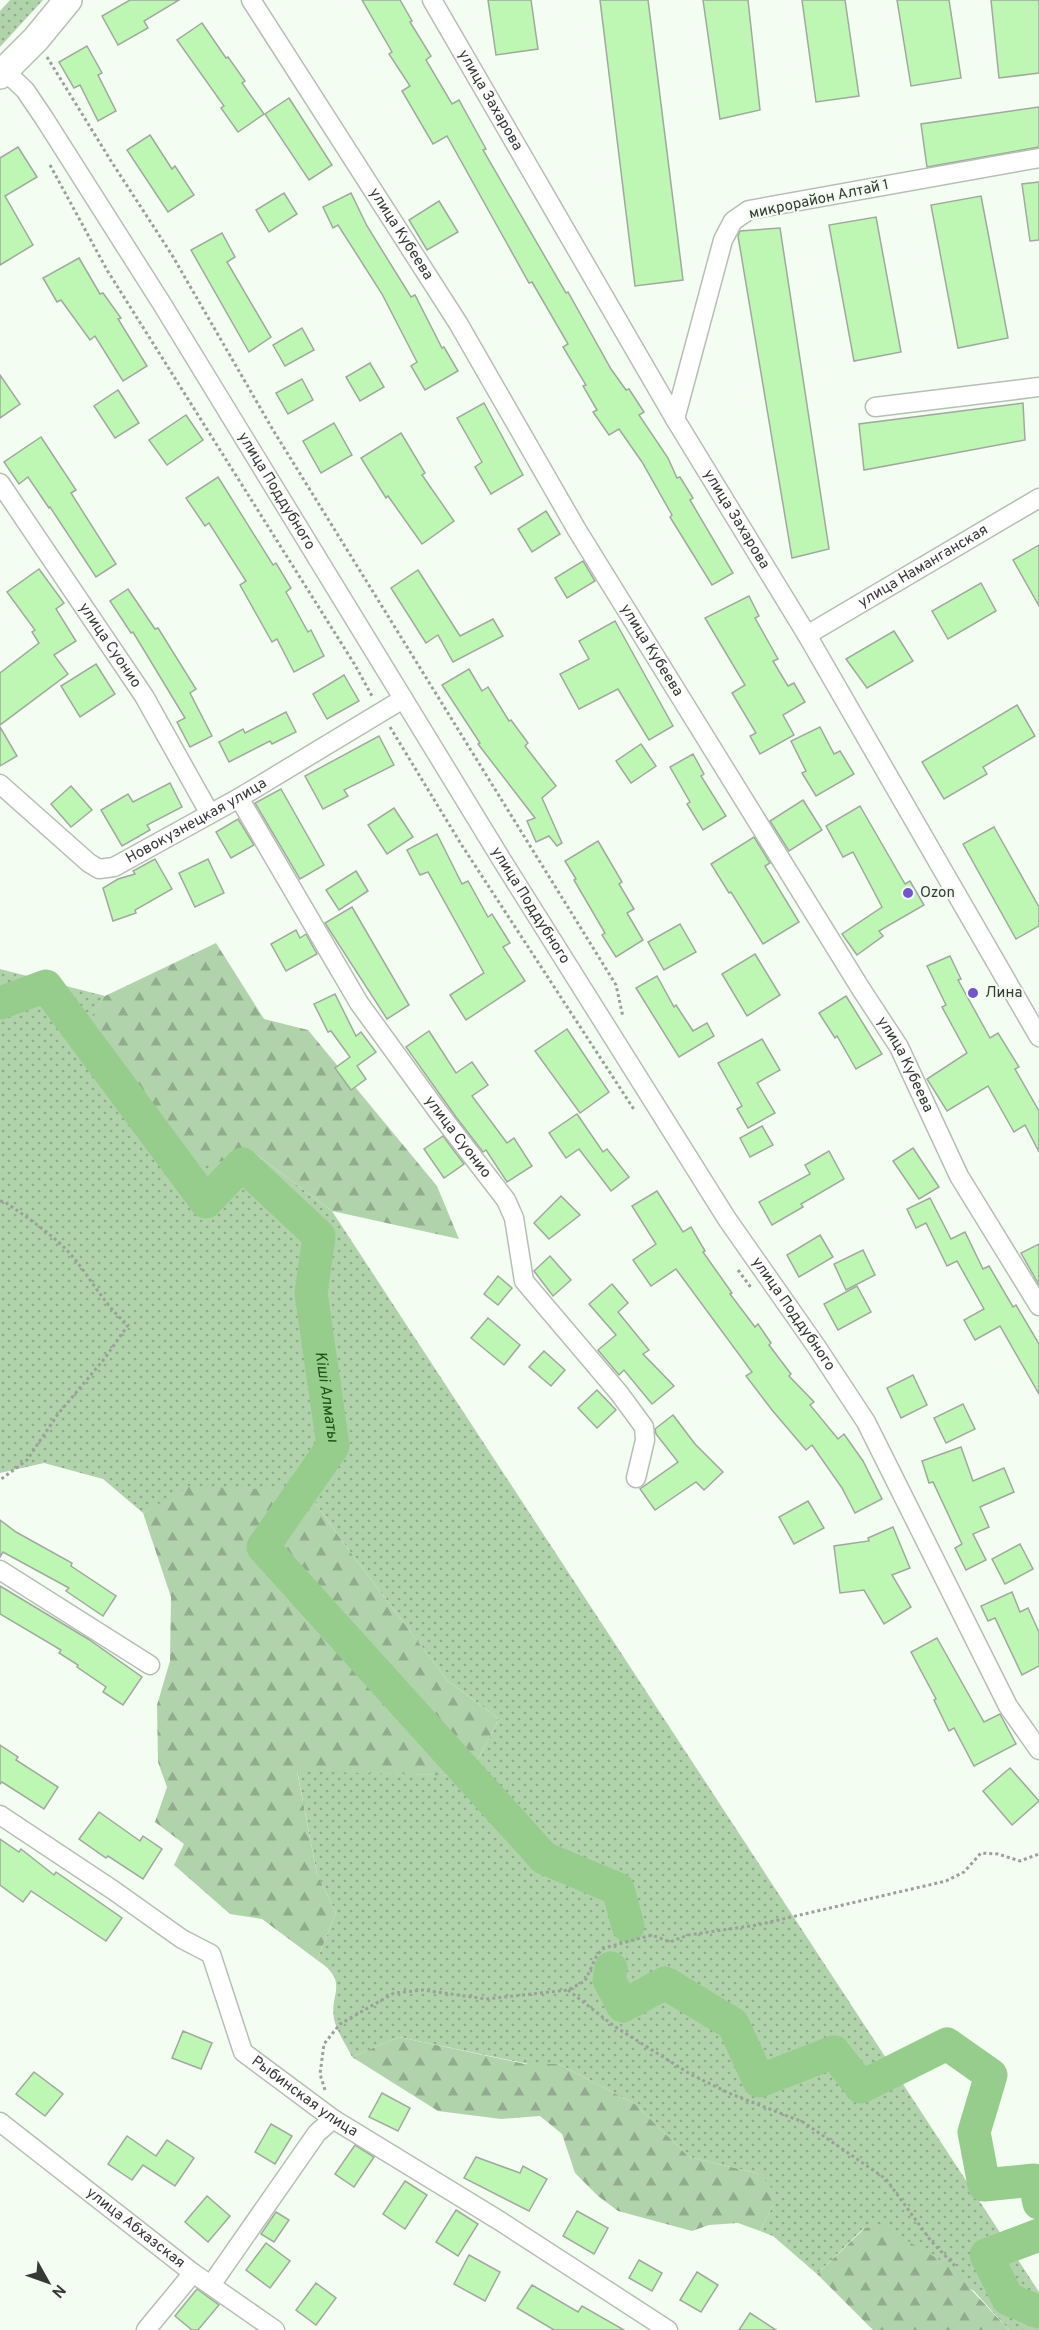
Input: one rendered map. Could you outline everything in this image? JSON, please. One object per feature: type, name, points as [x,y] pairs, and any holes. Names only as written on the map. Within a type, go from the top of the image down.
[{"type":"main road","points":[[3,73],[36,39],[68,0]]},
{"type":"street","name":"улица Кубеева","points":[[251,0],[458,323],[577,530],[899,1047],[959,1176],[1039,1306]]},
{"type":"street","name":"улица Захарова","points":[[432,0],[675,419],[807,635],[1039,1037]]},
{"type":"street","name":"улица Поддубного","points":[[3,73],[25,90],[149,284],[403,699],[727,1219],[790,1307],[866,1422],[1008,1706],[1039,1750]]},
{"type":"street","name":"микрорайон Алтай 1","points":[[675,419],[723,240],[733,221],[749,210],[1039,158]]},
{"type":"street","points":[[875,407],[1039,387]]},
{"type":"street","name":"улица Суонио","points":[[0,483],[144,696],[210,814]]},
{"type":"street","name":"улица Наманганская","points":[[807,635],[1039,498]]},
{"type":"street","name":"Новокузнецкая улица","points":[[0,784],[89,863],[99,869],[114,867],[239,798],[403,699]]},
{"type":"street","name":"улица Суонио","points":[[239,798],[359,1003],[506,1200],[514,1218],[524,1281],[644,1427],[645,1440],[636,1478]]},
{"type":"street","points":[[0,1570],[150,1665]]},
{"type":"street","name":"Рыбинская улица","points":[[0,1815],[182,1939],[210,1954],[243,2052],[333,2119],[500,2221],[668,2330]]},
{"type":"street","points":[[211,2285],[317,2133],[333,2119]]},
{"type":"street","name":"улица Абхазская","points":[[0,2122],[193,2273],[275,2330]]},
{"type":"street","points":[[146,2330],[193,2273]]},
{"type":"path","points":[[36,39],[172,255],[273,430],[616,985],[623,1017]]},
{"type":"path","points":[[45,156],[107,270],[355,665],[461,844],[636,1112]]},
{"type":"path","points":[[0,1201],[5,1202],[48,1232],[73,1257],[114,1313],[128,1325],[105,1358],[58,1414],[27,1460],[0,1480]]},
{"type":"path","points":[[733,1261],[757,1296]]},
{"type":"path","points":[[333,2119],[320,2074],[324,2044],[340,2024],[394,1993],[423,1990],[486,1999],[568,1990],[585,1981],[597,1955],[604,1948],[652,1935],[670,1942],[688,1935],[757,1925],[946,1881],[964,1872],[981,1854],[998,1854],[1020,1861],[1039,1854]]},
{"type":"path","points":[[568,1990],[614,2026],[690,2074],[731,2094],[803,2122],[886,2179],[931,2241],[957,2268]]},
{"type":"green space","points":[[10,0],[43,0],[0,47],[0,11]]},
{"type":"green space","points":[[216,943],[264,1019],[308,1030],[437,1186],[459,1239],[332,1211],[257,1155],[200,1165],[136,1087],[82,1031],[105,996]]},
{"type":"green space","points":[[0,969],[105,996],[82,1032],[136,1087],[257,1155],[332,1211],[1039,2292],[1039,2330],[1009,2330],[974,2291],[864,2228],[817,2274],[773,2236],[760,2231],[773,2205],[760,2174],[689,2157],[635,2104],[559,2064],[528,2064],[399,2037],[352,2057],[335,2023],[333,2013],[336,1983],[327,1968],[317,1960],[336,1913],[317,1874],[297,1770],[469,1776],[499,1719],[447,1680],[307,1491],[175,1496],[143,1513],[103,1479],[44,1463],[0,1473]]},
{"type":"green space","points":[[190,1486],[307,1491],[447,1680],[499,1719],[469,1776],[297,1771],[317,1874],[336,1913],[317,1960],[262,1919],[230,1914],[174,1865],[184,1844],[155,1822],[167,1787],[158,1762],[157,1705],[170,1661],[171,1597],[143,1513]]},
{"type":"green space","points":[[399,2037],[525,2064],[559,2064],[635,2104],[689,2157],[760,2174],[774,2191],[773,2205],[760,2231],[738,2223],[709,2225],[692,2231],[618,2211],[598,2196],[575,2173],[562,2134],[540,2116],[501,2119],[438,2111],[352,2057]]},
{"type":"green space","points":[[884,2227],[948,2265],[1009,2330],[873,2330],[817,2274],[865,2228]]},
{"type":"building","points":[[130,0],[179,0],[144,21],[148,28],[118,45],[102,16]]},
{"type":"building","points":[[362,0],[400,0],[412,21],[410,22],[431,56],[426,60],[452,104],[459,100],[486,149],[483,150],[611,369],[626,390],[629,389],[644,412],[639,415],[668,458],[677,478],[680,477],[693,498],[690,500],[733,573],[712,585],[670,517],[672,515],[642,462],[619,429],[609,435],[593,412],[597,410],[583,386],[586,385],[563,347],[568,344],[532,282],[529,283],[447,136],[433,144],[402,91],[410,86],[389,54],[392,52]]},
{"type":"building","points":[[488,0],[531,0],[538,49],[496,55]]},
{"type":"building","points":[[600,0],[648,0],[683,280],[635,286]]},
{"type":"building","points":[[703,0],[748,0],[760,110],[720,119]]},
{"type":"building","points":[[802,0],[845,0],[859,96],[816,102]]},
{"type":"building","points":[[897,0],[949,0],[961,78],[911,86]]},
{"type":"building","points":[[991,0],[1039,0],[1039,73],[999,78]]},
{"type":"building","points":[[202,23],[245,81],[242,83],[264,114],[238,132],[221,108],[224,106],[177,40]]},
{"type":"building","points":[[87,46],[102,73],[98,75],[116,111],[98,121],[80,85],[74,88],[59,62]]},
{"type":"building","points":[[289,98],[332,165],[309,180],[265,114]]},
{"type":"building","points":[[1039,107],[1039,147],[927,167],[921,124]]},
{"type":"building","points":[[150,135],[172,169],[175,166],[194,195],[168,212],[127,150]]},
{"type":"building","points":[[18,147],[37,177],[5,196],[33,245],[0,265],[0,158]]},
{"type":"building","points":[[1039,182],[1039,240],[1030,241],[1022,184]]},
{"type":"building","points":[[284,193],[297,214],[269,232],[256,210]]},
{"type":"building","points":[[351,193],[367,226],[411,297],[415,295],[442,348],[444,347],[458,371],[425,390],[411,366],[417,362],[382,294],[338,225],[333,228],[323,207]]},
{"type":"building","points":[[981,196],[1008,338],[958,348],[931,205]]},
{"type":"building","points":[[439,201],[458,232],[427,250],[409,220]]},
{"type":"building","points":[[876,217],[901,352],[854,361],[829,225]]},
{"type":"building","points":[[780,228],[829,549],[792,558],[738,236],[740,231]]},
{"type":"building","points":[[222,233],[235,257],[227,262],[271,337],[249,352],[191,250]]},
{"type":"building","points":[[79,258],[100,294],[103,293],[121,318],[118,319],[147,366],[123,381],[95,336],[90,340],[61,300],[57,302],[43,278]]},
{"type":"building","points":[[302,328],[314,350],[285,366],[273,345]]},
{"type":"building","points":[[370,363],[384,387],[360,401],[346,377]]},
{"type":"building","points":[[0,375],[20,404],[0,418]]},
{"type":"building","points":[[302,379],[313,400],[288,414],[276,393]]},
{"type":"building","points":[[118,390],[139,423],[115,438],[94,406]]},
{"type":"building","points":[[484,403],[523,475],[491,494],[475,467],[482,462],[457,418]]},
{"type":"building","points":[[1023,403],[1025,440],[864,470],[859,424]]},
{"type":"building","points":[[186,415],[203,440],[167,465],[149,440]]},
{"type":"building","points":[[334,423],[352,455],[321,473],[303,441]]},
{"type":"building","points":[[401,433],[425,473],[422,475],[454,521],[422,544],[388,496],[386,498],[361,458]]},
{"type":"building","points":[[41,437],[76,490],[71,493],[116,564],[96,577],[28,477],[19,484],[4,462]]},
{"type":"building","points":[[218,477],[273,565],[276,563],[291,588],[286,592],[308,632],[311,630],[324,656],[294,672],[277,639],[272,642],[240,585],[246,581],[209,523],[205,526],[186,498]]},
{"type":"building","points":[[546,511],[560,534],[532,552],[518,529]]},
{"type":"building","points":[[1039,545],[1039,606],[1013,560]]},
{"type":"building","points":[[583,561],[595,581],[567,598],[555,578]]},
{"type":"building","points":[[39,569],[64,603],[56,609],[76,641],[54,655],[68,674],[0,725],[0,673],[39,643],[32,632],[35,630],[7,592]]},
{"type":"building","points":[[418,570],[460,636],[493,619],[503,636],[453,662],[438,635],[426,643],[391,588]]},
{"type":"building","points":[[981,583],[996,611],[948,639],[932,611]]},
{"type":"building","points":[[128,589],[155,629],[158,628],[196,689],[190,693],[212,736],[190,747],[177,722],[185,718],[133,632],[131,633],[110,601]]},
{"type":"building","points":[[749,596],[759,616],[755,618],[778,659],[773,661],[788,686],[794,683],[805,702],[783,715],[794,735],[760,754],[750,736],[756,733],[732,693],[745,685],[705,618]]},
{"type":"building","points":[[615,621],[673,726],[649,740],[618,689],[579,709],[560,674],[589,659],[579,641]]},
{"type":"building","points":[[894,631],[913,661],[867,688],[846,659]]},
{"type":"building","points":[[96,664],[115,694],[80,717],[61,686]]},
{"type":"building","points":[[469,669],[482,691],[488,687],[509,721],[511,720],[528,743],[525,746],[556,786],[542,798],[562,843],[557,846],[549,836],[536,842],[527,821],[535,818],[478,744],[480,743],[442,685]]},
{"type":"building","points":[[344,675],[359,701],[327,719],[313,694]]},
{"type":"building","points":[[1017,705],[1035,736],[983,767],[987,774],[944,799],[922,762]]},
{"type":"building","points":[[286,712],[296,732],[272,744],[270,741],[229,762],[219,742],[243,729],[245,733]]},
{"type":"building","points":[[0,727],[17,756],[0,766]]},
{"type":"building","points":[[820,727],[834,754],[840,751],[854,774],[816,796],[802,773],[806,771],[791,741]]},
{"type":"building","points":[[379,736],[394,765],[344,790],[348,796],[323,809],[305,776]]},
{"type":"building","points":[[641,744],[656,766],[631,783],[616,761]]},
{"type":"building","points":[[693,754],[704,774],[701,776],[726,816],[703,830],[687,804],[690,802],[670,767]]},
{"type":"building","points":[[170,783],[182,807],[147,825],[150,830],[122,846],[101,810],[128,794],[133,802]]},
{"type":"building","points":[[71,786],[92,810],[71,827],[51,804]]},
{"type":"building","points":[[281,789],[324,865],[300,879],[255,803]]},
{"type":"building","points":[[803,800],[822,830],[789,851],[770,821]]},
{"type":"building","points":[[860,806],[905,884],[910,881],[924,905],[879,931],[883,936],[857,955],[842,934],[882,907],[853,852],[843,857],[826,826]]},
{"type":"building","points":[[394,808],[413,837],[387,854],[368,825]]},
{"type":"building","points":[[238,819],[254,845],[231,858],[216,832]]},
{"type":"building","points":[[994,827],[1039,907],[1039,926],[1016,939],[963,844]]},
{"type":"building","points":[[437,834],[462,884],[468,881],[488,917],[492,914],[510,943],[503,947],[525,981],[466,1020],[450,995],[484,973],[428,872],[420,875],[407,850]]},
{"type":"building","points":[[754,837],[770,863],[765,866],[799,922],[763,944],[711,864]]},
{"type":"building","points":[[598,841],[622,882],[619,884],[634,909],[627,913],[643,940],[616,957],[602,935],[605,933],[565,861]]},
{"type":"building","points":[[155,859],[172,889],[135,910],[136,913],[113,921],[103,888],[118,879],[135,874],[133,871]]},
{"type":"building","points":[[208,859],[224,893],[195,907],[179,873]]},
{"type":"building","points":[[356,871],[368,891],[339,910],[326,890]]},
{"type":"building","points":[[352,907],[409,1005],[387,1019],[325,923]]},
{"type":"building","points":[[680,924],[696,952],[664,970],[648,942]]},
{"type":"building","points":[[296,930],[300,938],[306,934],[317,954],[286,971],[271,944]]},
{"type":"building","points":[[755,954],[780,995],[747,1016],[722,974]]},
{"type":"building","points":[[950,956],[961,979],[958,980],[990,1038],[998,1033],[1019,1067],[1015,1069],[1039,1111],[1039,1152],[1025,1125],[1014,1132],[988,1086],[947,1111],[927,1079],[967,1053],[942,1007],[946,1005],[927,966]]},
{"type":"building","points":[[657,976],[674,1007],[676,1005],[693,1031],[707,1023],[714,1036],[679,1057],[636,988]]},
{"type":"building","points":[[335,994],[356,1036],[361,1032],[376,1052],[357,1066],[366,1079],[351,1090],[335,1068],[350,1057],[331,1031],[328,1032],[314,1004]]},
{"type":"building","points":[[846,996],[882,1054],[856,1069],[837,1036],[835,1038],[819,1013]]},
{"type":"building","points":[[567,1029],[609,1092],[580,1113],[535,1051]]},
{"type":"building","points":[[429,1031],[456,1073],[472,1062],[488,1085],[472,1096],[507,1143],[514,1138],[532,1166],[507,1182],[486,1150],[483,1152],[406,1047]]},
{"type":"building","points":[[762,1039],[780,1070],[757,1083],[775,1113],[748,1128],[737,1109],[742,1106],[718,1063]]},
{"type":"building","points":[[577,1114],[603,1152],[607,1149],[629,1177],[611,1191],[579,1149],[566,1158],[549,1133]]},
{"type":"building","points":[[762,1126],[773,1145],[750,1157],[740,1138]]},
{"type":"building","points":[[443,1136],[464,1164],[444,1178],[424,1149]]},
{"type":"building","points":[[913,1148],[939,1187],[919,1199],[893,1161]]},
{"type":"building","points":[[829,1151],[844,1179],[801,1204],[803,1207],[772,1225],[759,1202],[810,1174],[805,1165]]},
{"type":"building","points":[[657,1191],[683,1232],[691,1227],[705,1251],[703,1252],[732,1293],[730,1294],[755,1327],[758,1324],[771,1343],[769,1345],[791,1374],[789,1376],[814,1402],[810,1405],[838,1439],[844,1434],[863,1461],[882,1499],[855,1513],[842,1488],[812,1445],[806,1450],[746,1376],[752,1372],[676,1269],[651,1286],[633,1260],[656,1244],[632,1206]]},
{"type":"building","points":[[561,1196],[580,1215],[549,1239],[534,1223]]},
{"type":"building","points":[[930,1198],[951,1239],[965,1232],[983,1269],[989,1266],[1013,1307],[1016,1305],[1039,1344],[1039,1394],[1000,1326],[975,1340],[964,1320],[984,1309],[957,1261],[947,1266],[926,1223],[916,1228],[907,1209]]},
{"type":"building","points":[[820,1235],[833,1257],[799,1277],[787,1255]]},
{"type":"building","points":[[1039,1244],[1039,1285],[1021,1253]]},
{"type":"building","points":[[863,1250],[875,1275],[846,1290],[834,1264]]},
{"type":"building","points":[[550,1256],[571,1280],[553,1296],[534,1271]]},
{"type":"building","points":[[498,1276],[512,1288],[498,1305],[484,1294]]},
{"type":"building","points":[[612,1284],[628,1303],[618,1312],[649,1350],[643,1354],[674,1386],[652,1404],[624,1370],[619,1375],[598,1350],[616,1335],[589,1304]]},
{"type":"building","points":[[857,1286],[871,1312],[838,1330],[824,1304]]},
{"type":"building","points":[[488,1318],[520,1345],[504,1365],[471,1338]]},
{"type":"building","points":[[544,1351],[565,1370],[551,1386],[529,1367]]},
{"type":"building","points":[[913,1375],[927,1405],[901,1418],[887,1388]]},
{"type":"building","points":[[597,1390],[616,1410],[597,1428],[578,1408]]},
{"type":"building","points":[[963,1404],[975,1429],[946,1443],[934,1418]]},
{"type":"building","points":[[673,1415],[695,1444],[723,1472],[704,1490],[696,1482],[655,1510],[640,1489],[678,1462],[656,1434],[655,1429]]},
{"type":"building","points":[[961,1447],[973,1481],[1004,1468],[1014,1492],[980,1507],[989,1527],[973,1534],[986,1560],[966,1570],[955,1548],[962,1544],[933,1482],[929,1483],[922,1461]]},
{"type":"building","points":[[808,1501],[824,1528],[794,1544],[779,1517]]},
{"type":"building","points":[[0,1520],[16,1532],[72,1563],[71,1566],[116,1596],[103,1616],[66,1591],[69,1588],[3,1552],[0,1557]]},
{"type":"building","points":[[893,1527],[910,1568],[892,1575],[911,1607],[884,1624],[864,1590],[840,1593],[834,1546],[869,1541],[868,1538]]},
{"type":"building","points":[[1020,1544],[1033,1569],[1005,1584],[992,1559]]},
{"type":"building","points":[[0,1586],[88,1639],[142,1677],[123,1705],[103,1692],[106,1687],[59,1653],[61,1650],[0,1614]]},
{"type":"building","points":[[1012,1592],[1020,1612],[1028,1608],[1039,1632],[1039,1666],[1022,1675],[995,1618],[988,1621],[981,1606]]},
{"type":"building","points":[[937,1638],[984,1722],[1000,1714],[1016,1744],[974,1766],[954,1728],[949,1731],[934,1700],[936,1699],[911,1652]]},
{"type":"building","points":[[0,1745],[18,1757],[16,1760],[58,1787],[44,1809],[2,1782],[0,1784]]},
{"type":"building","points":[[1010,1768],[1039,1801],[1012,1825],[983,1791]]},
{"type":"building","points":[[99,1812],[140,1841],[143,1836],[162,1849],[143,1879],[108,1856],[106,1858],[79,1839]]},
{"type":"building","points":[[0,1839],[19,1852],[21,1849],[54,1875],[56,1872],[122,1918],[106,1941],[31,1891],[23,1902],[0,1885]]},
{"type":"building","points":[[183,2031],[212,2043],[201,2069],[172,2058]]},
{"type":"building","points":[[34,2072],[63,2094],[45,2116],[16,2094]]},
{"type":"building","points":[[382,2093],[410,2108],[398,2131],[369,2117]]},
{"type":"building","points":[[271,2124],[292,2136],[275,2164],[255,2152]]},
{"type":"building","points":[[127,2136],[156,2156],[167,2140],[194,2158],[175,2186],[143,2165],[132,2180],[108,2164]]},
{"type":"building","points":[[355,2145],[374,2157],[354,2187],[335,2174]]},
{"type":"building","points":[[476,2157],[520,2173],[523,2166],[547,2179],[529,2211],[464,2178]]},
{"type":"building","points":[[405,2181],[427,2195],[405,2229],[383,2214]]},
{"type":"building","points":[[207,2196],[230,2216],[208,2242],[185,2222]]},
{"type":"building","points":[[456,2210],[478,2224],[458,2256],[436,2242]]},
{"type":"building","points":[[577,2211],[608,2228],[594,2254],[563,2236]]},
{"type":"building","points":[[276,2212],[289,2220],[274,2242],[261,2234]]},
{"type":"building","points":[[266,2243],[290,2261],[270,2288],[246,2270]]},
{"type":"building","points":[[469,2255],[500,2272],[485,2301],[454,2284]]},
{"type":"building","points":[[639,2260],[662,2273],[652,2291],[629,2278]]},
{"type":"building","points":[[697,2272],[718,2285],[701,2312],[680,2300]]},
{"type":"building","points":[[316,2283],[336,2298],[316,2325],[296,2310]]},
{"type":"building","points":[[532,2285],[578,2312],[582,2306],[624,2330],[554,2330],[517,2308]]},
{"type":"building","points":[[197,2289],[219,2305],[198,2330],[192,2330],[175,2316]]},
{"type":"building","points":[[750,2313],[776,2330],[739,2330]]},
{"type":"waterway","name":"Кіші Алматы","points":[[0,1003],[46,986],[206,1202],[242,1164],[319,1236],[311,1293],[333,1446],[263,1547],[544,1858],[618,1889],[628,1926]]},
{"type":"waterway","name":"Кіші Алматы","points":[[611,1968],[609,1980],[623,2006],[665,1983],[733,2024],[759,2081],[834,2052],[861,2087],[947,2044],[991,2075],[974,2132],[984,2185],[1034,2180],[1039,2203]]},
{"type":"waterway","name":"Кіші Алматы","points":[[1039,2235],[986,2255],[1008,2299],[1039,2312]]},
{"type":"place","name":"Ozon","points":[[908,893]]},
{"type":"place","name":"Лина","points":[[973,993]]}]
